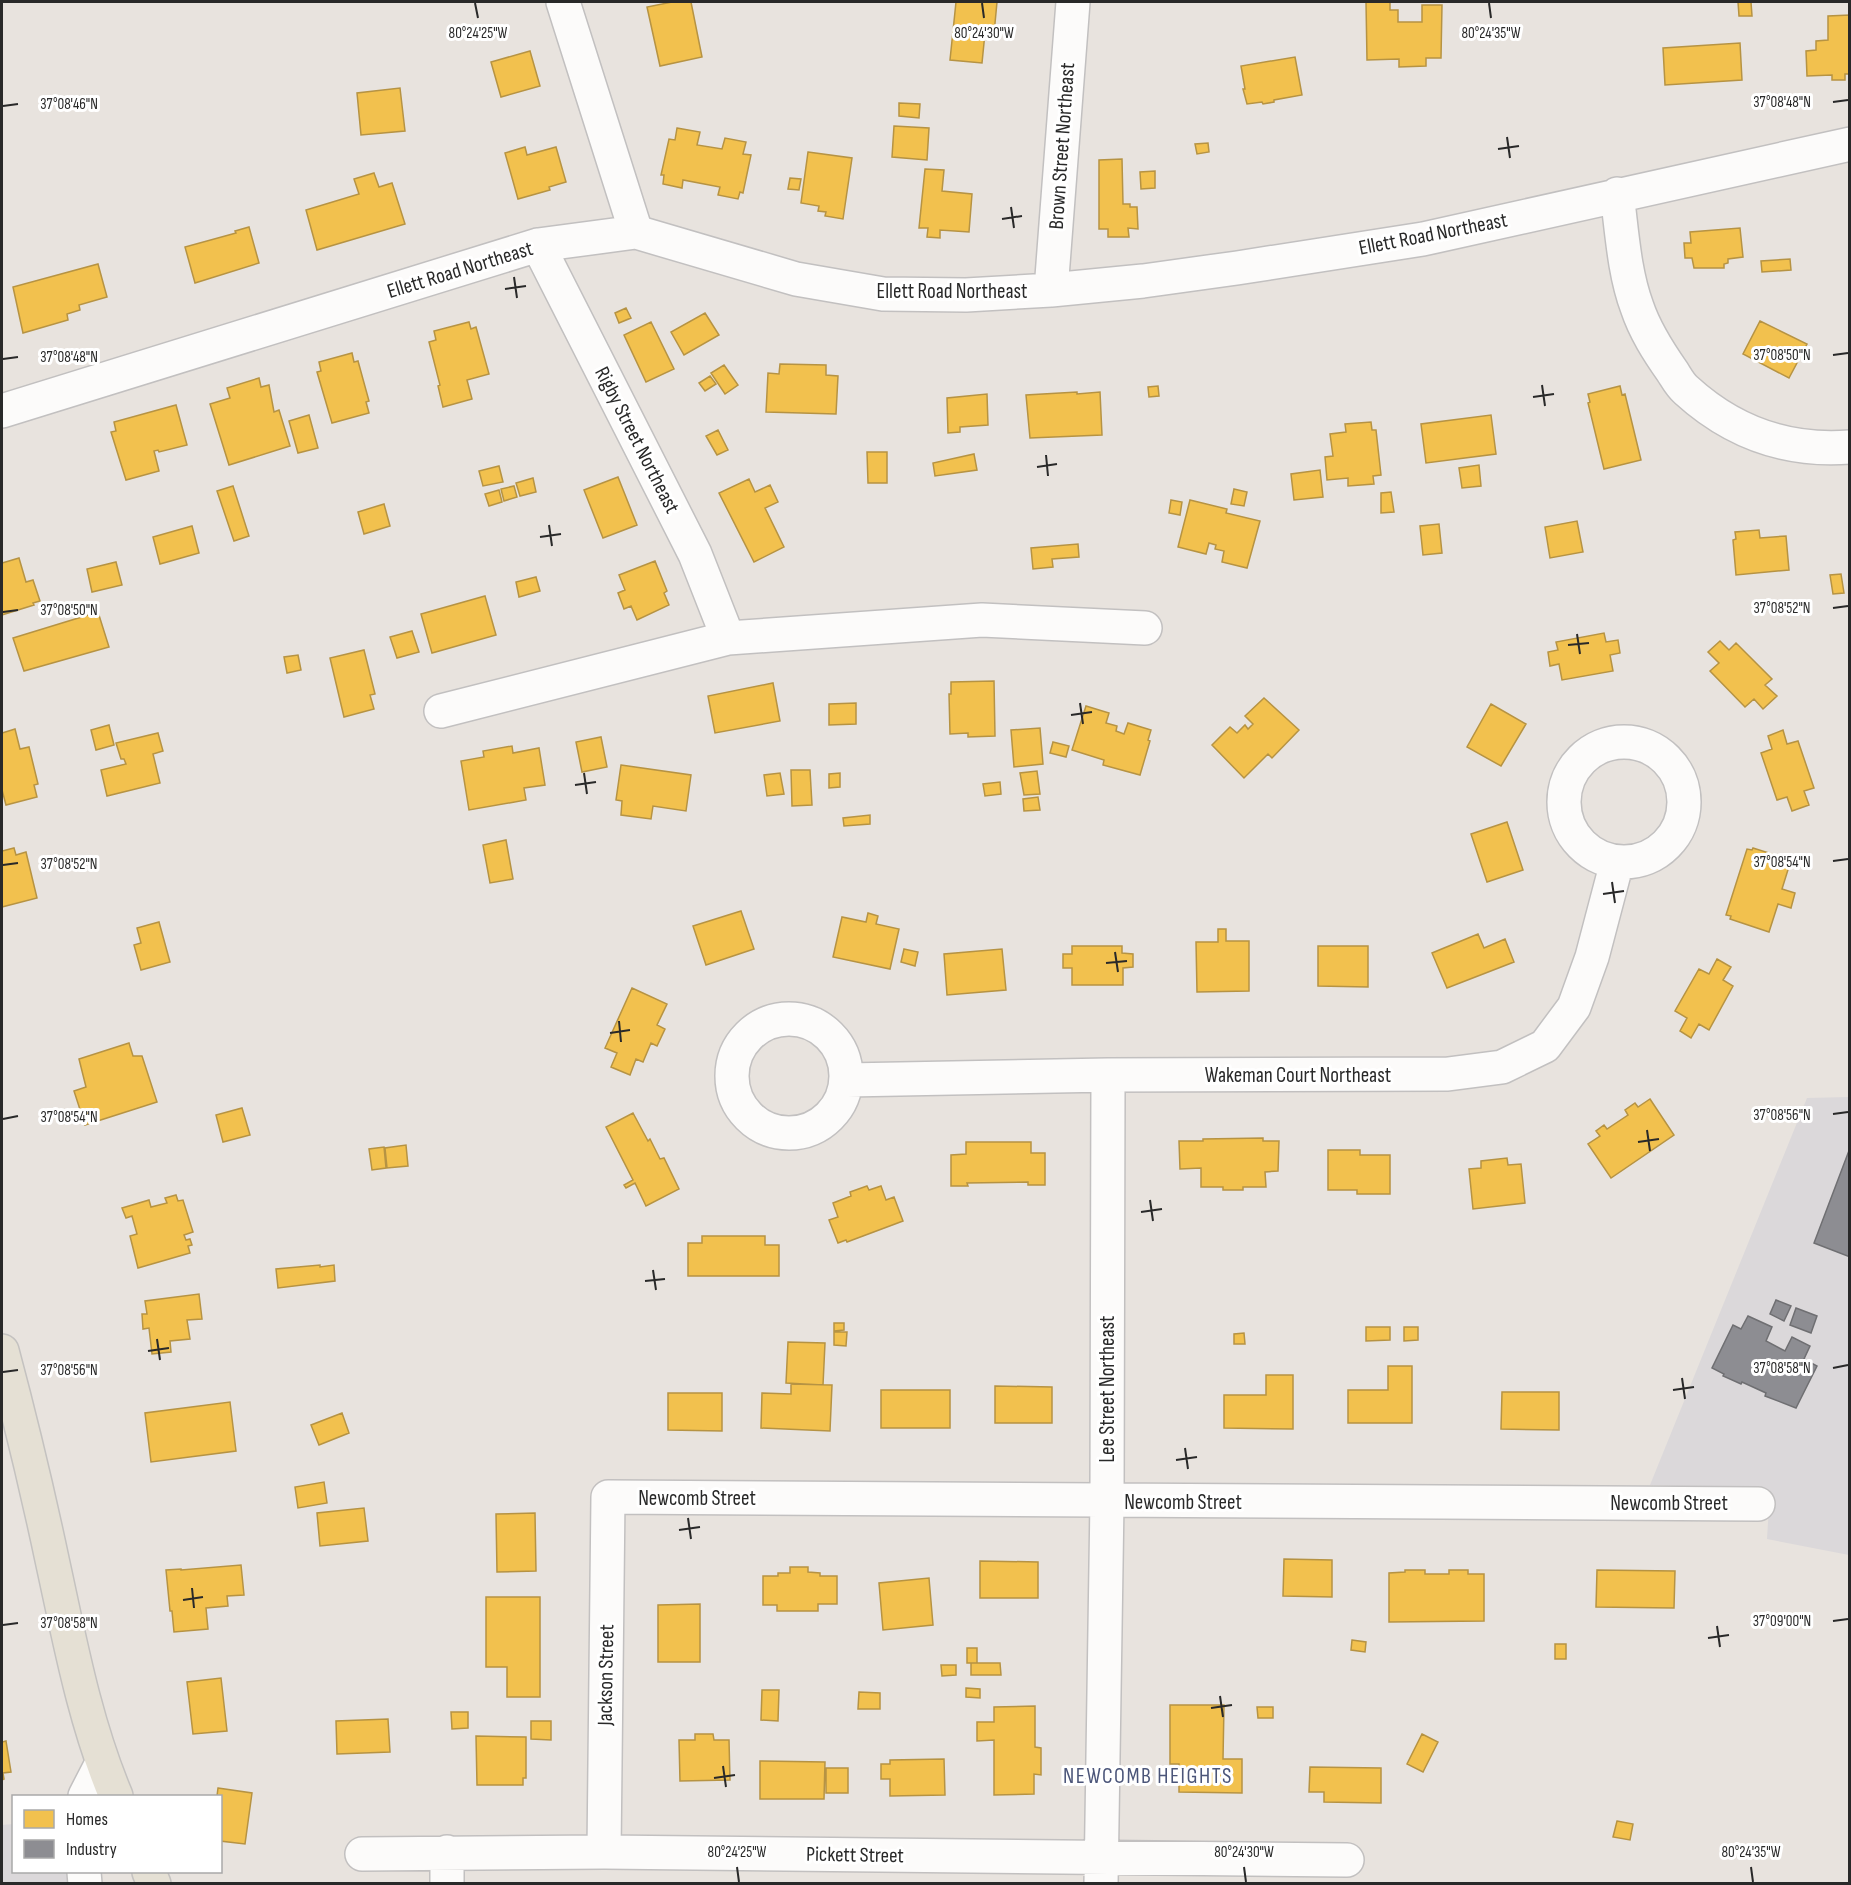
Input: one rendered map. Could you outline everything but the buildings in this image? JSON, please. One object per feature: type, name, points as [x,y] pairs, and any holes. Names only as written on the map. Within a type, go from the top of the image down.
[{"type":"main road","points":[[2,1352],[41,1509],[71,1646],[102,1763],[115,1795]]},
{"type":"street","points":[[563,2],[636,232]]},
{"type":"street","name":"Brown Street Northeast","points":[[1051,290],[1073,2]]},
{"type":"street","name":"Ellett Road Northeast","points":[[2,411],[538,245],[636,232],[796,279],[883,294],[966,296],[1051,290],[1225,270],[1423,238],[1850,144]]},
{"type":"street","points":[[1617,194],[1625,261],[1636,306],[1652,343],[1684,389],[1729,422],[1777,442],[1830,448],[1850,447]]},
{"type":"street","name":"Rigby Street Northeast","points":[[538,245],[694,554],[728,638]]},
{"type":"street","points":[[441,711],[728,638],[982,620],[1145,628]]},
{"type":"street","name":"Wakeman Court Northeast","points":[[847,1080],[1108,1075],[1448,1074],[1502,1067],[1545,1046],[1574,1006],[1592,957],[1617,862]]},
{"type":"street","name":"Lee Street Northeast","points":[[1101,1871],[1107,1501],[1108,1075]]},
{"type":"street","name":"Newcomb Street","points":[[608,1497],[1758,1504]]},
{"type":"street","name":"Jackson Street","points":[[604,1852],[608,1497]]},
{"type":"street","points":[[86,1795],[102,1763]]},
{"type":"street","name":"Pickett Street","points":[[362,1854],[447,1868],[604,1852],[1101,1871],[1347,1860]]},
{"type":"shaded area","points":[[1849,1097],[1849,1555],[1767,1539],[1770,1490],[1650,1485],[1807,1098]]},
{"type":"shaded area","points":[[12,1824],[12,1873],[70,1873],[71,1883],[2,1883],[2,1825]]},
{"type":"district","name":"NEWCOMB HEIGHTS","points":[[1148,1776]]}]
